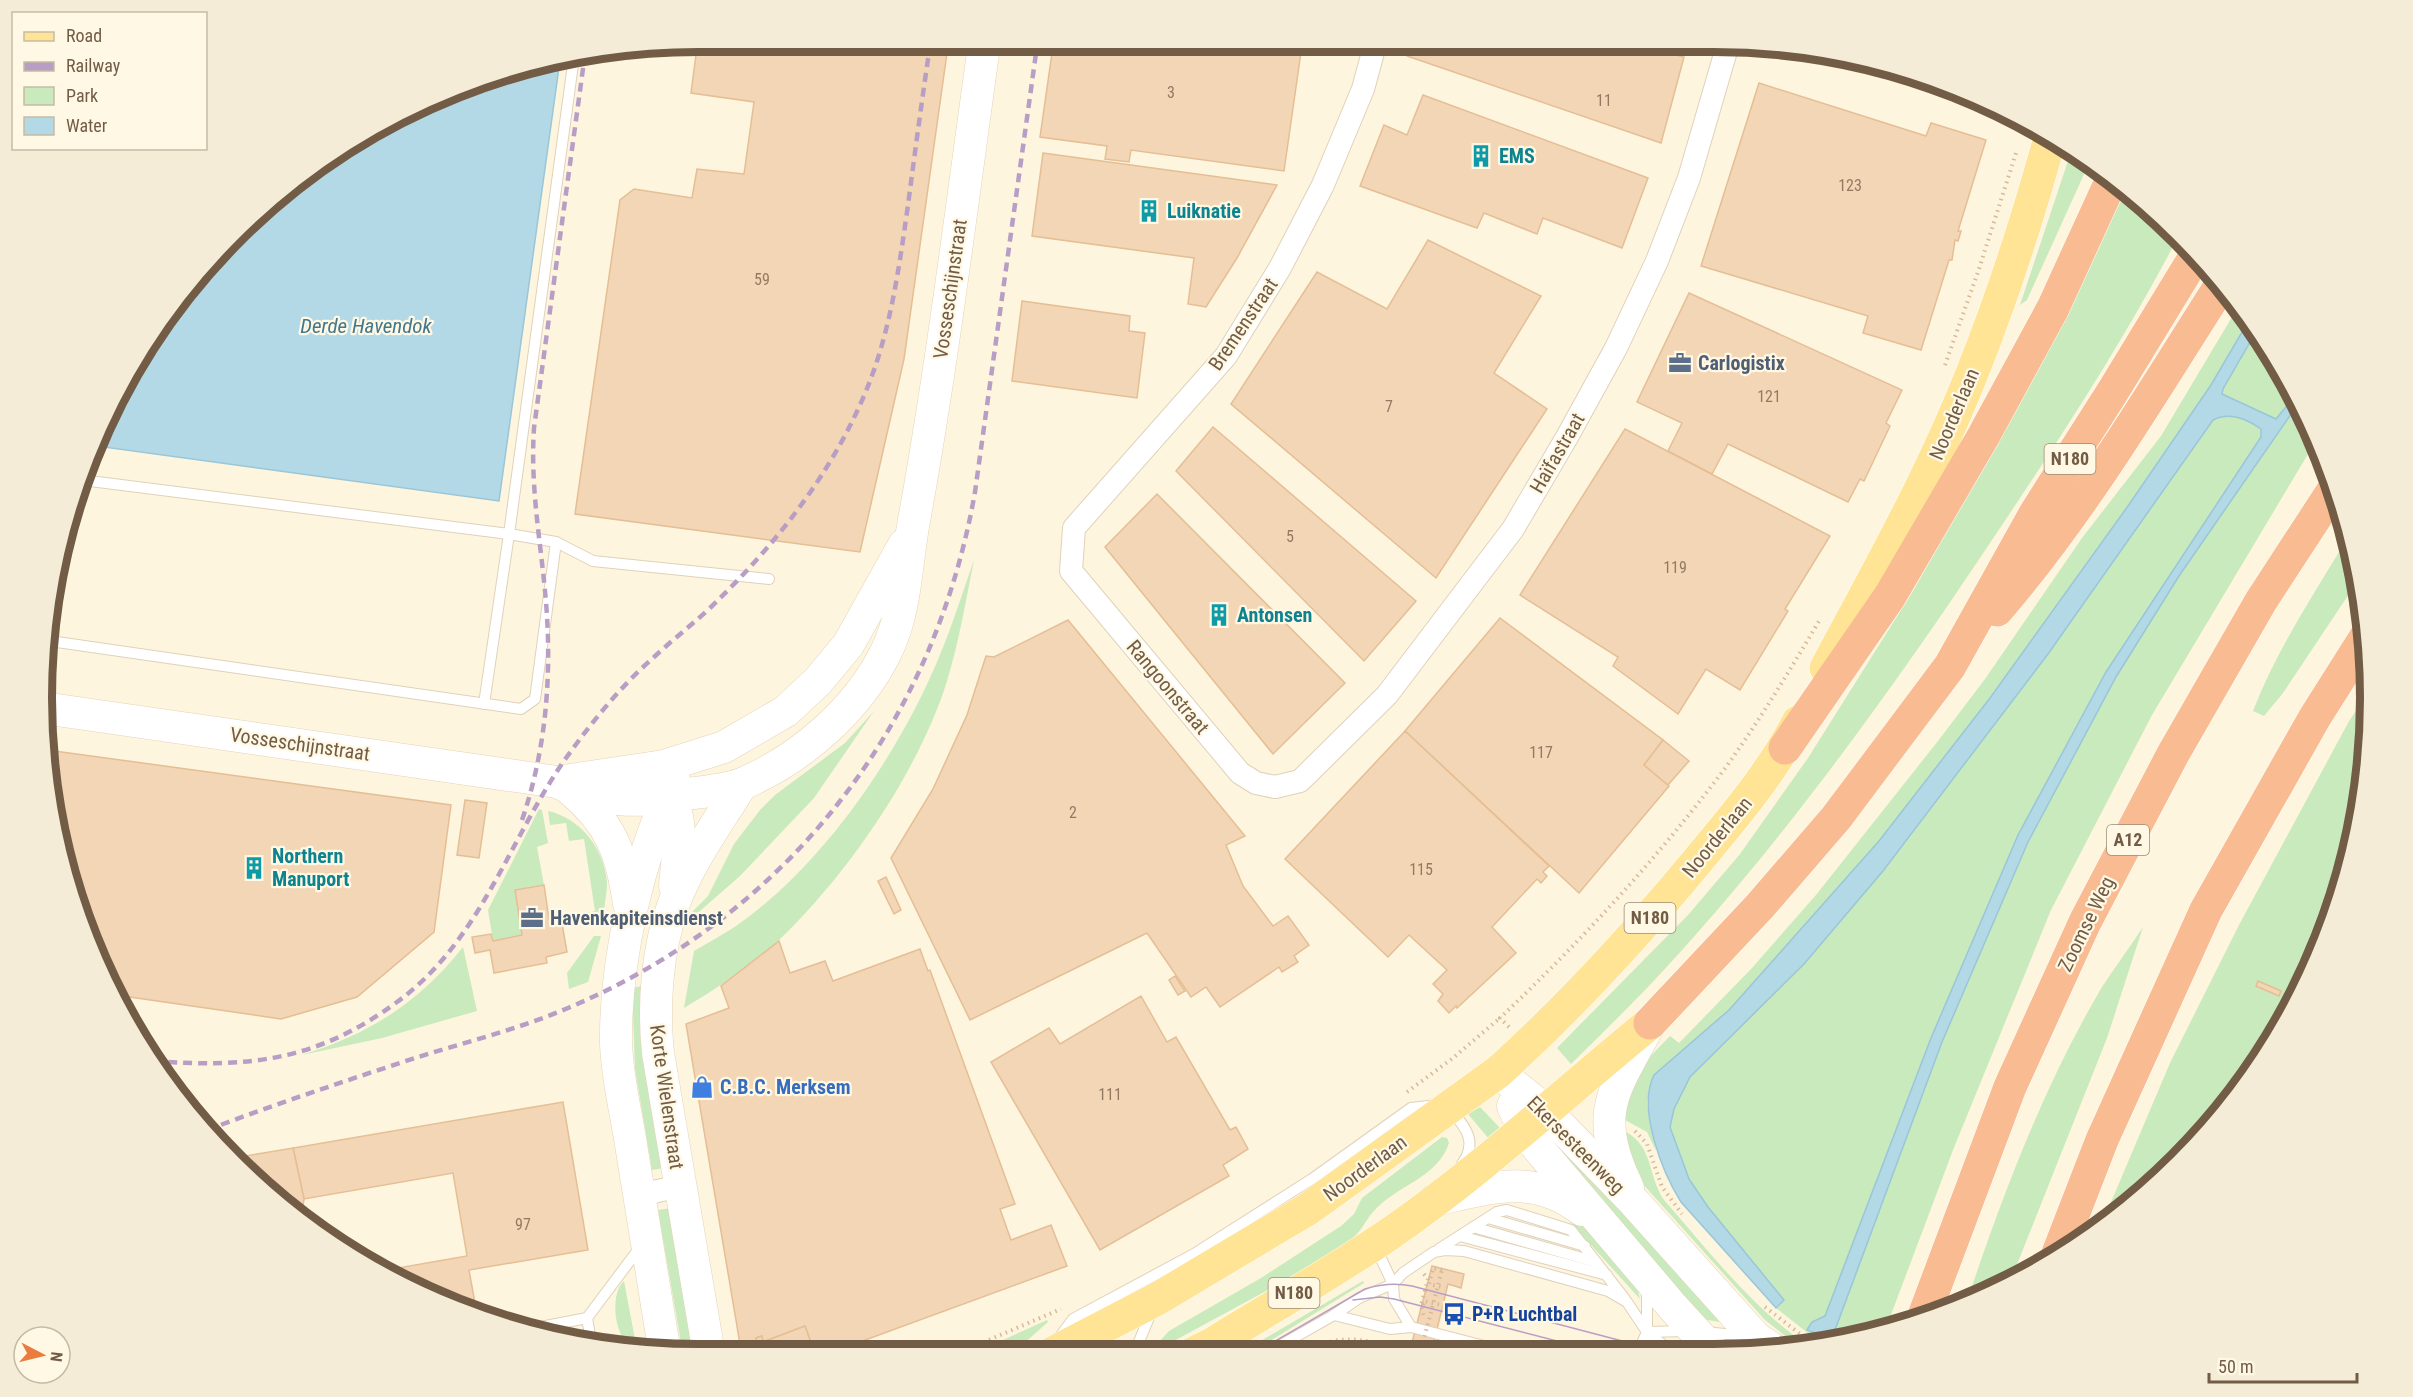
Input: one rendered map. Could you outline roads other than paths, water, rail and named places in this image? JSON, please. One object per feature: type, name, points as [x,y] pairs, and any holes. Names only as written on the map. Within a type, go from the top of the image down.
[{"type":"highway","points":[[1785,748],[1890,596],[1984,435],[2053,308],[2109,186]]},
{"type":"highway","name":"N180","points":[[1650,1023],[1760,906],[1836,818],[1950,666],[2036,512],[2191,263]]},
{"type":"highway","points":[[1950,666],[2034,567],[2084,498],[2216,292]]},
{"type":"highway","name":"Zoomse Weg","points":[[1927,1308],[2010,1087],[2085,922],[2173,754],[2260,601],[2328,498]]},
{"type":"highway","points":[[2062,1243],[2102,1140],[2206,910],[2315,717],[2358,649]]},
{"type":"main road","name":"Noorderlaan","points":[[1069,1344],[1157,1299],[1308,1209],[1498,1072],[1645,924],[1738,812],[1785,748],[1928,475],[1967,387],[1994,319],[2027,222],[2035,141]]},
{"type":"main road","name":"N180","points":[[1210,1344],[1374,1244],[1435,1200],[1650,1023]]},
{"type":"street","name":"Vosseschijnstraat","points":[[53,709],[564,786],[635,800],[700,793],[742,784],[783,763],[828,728],[864,688],[886,652],[900,616],[929,433],[983,52]]},
{"type":"street","name":"Bremenstraat","points":[[1071,572],[1074,528],[1226,356],[1280,268],[1323,185],[1363,89],[1373,52]]},
{"type":"street","name":"Haïfastraat","points":[[1275,788],[1300,782],[1387,695],[1513,529],[1610,357],[1657,261],[1689,178],[1726,53]]},
{"type":"street","name":"Vosseschijnstraat","points":[[564,786],[633,770],[664,766],[724,747],[786,711],[818,681],[848,645],[912,531]]},
{"type":"street","name":"Rangoonstraat","points":[[1071,572],[1240,772],[1256,783],[1275,788]]},
{"type":"street","name":"Korte Wielenstraat","points":[[663,1343],[616,1046],[618,985],[643,931],[653,833],[669,795],[680,773],[687,765],[724,747]]},
{"type":"street","points":[[633,770],[657,782],[669,795]]},
{"type":"street","name":"Korte Wielenstraat","points":[[643,931],[675,902],[702,846],[742,784]]},
{"type":"street","name":"Korte Wielenstraat","points":[[564,786],[588,804],[613,839],[643,931],[656,1012],[656,1035],[707,1344]]},
{"type":"street","name":"Korte Wielenstraat","points":[[669,795],[676,815],[680,849],[675,902]]},
{"type":"street","points":[[1634,1202],[1613,1152],[1608,1121],[1617,1086],[1650,1023]]},
{"type":"street","name":"Ekersesteenweg","points":[[1498,1072],[1535,1120],[1594,1236],[1645,1275],[1684,1342]]},
{"type":"street","name":"Ekersesteenweg","points":[[1535,1120],[1634,1202],[1764,1342]]},
{"type":"street","name":"Korte Wielenstraat","points":[[639,1195],[680,1186]]},
{"type":"street","points":[[1435,1200],[1489,1187],[1529,1186],[1570,1200],[1594,1236]]},
{"type":"lane","points":[[484,704],[573,65]]},
{"type":"lane","points":[[91,481],[509,534],[556,542],[592,561],[769,579]]},
{"type":"lane","points":[[55,642],[521,709],[535,699],[556,542]]},
{"type":"lane","points":[[1056,1344],[1072,1319],[1194,1254],[1311,1179],[1412,1108],[1438,1105],[1449,1108],[1464,1127],[1470,1143],[1468,1155],[1435,1200]]},
{"type":"lane","points":[[1283,1344],[1359,1298],[1393,1284],[1403,1273],[1497,1212],[1507,1210],[1594,1236],[1596,1262]]},
{"type":"lane","points":[[1473,1227],[1596,1262],[1647,1332],[1684,1342],[1740,1343]]},
{"type":"lane","points":[[1460,1236],[1607,1275]]},
{"type":"lane","points":[[547,1326],[587,1318],[646,1239]]},
{"type":"lane","points":[[1374,1244],[1393,1284],[1394,1299],[1411,1327]]},
{"type":"lane","points":[[1434,1252],[1464,1251],[1608,1291],[1627,1302]]},
{"type":"lane","points":[[1642,1344],[1647,1332],[1648,1297],[1645,1275]]},
{"type":"lane","points":[[1138,1344],[1157,1299]]},
{"type":"lane","points":[[1334,1315],[1390,1329],[1411,1327],[1476,1344]]},
{"type":"lane","points":[[587,1318],[590,1335]]},
{"type":"lane","points":[[1647,1332],[1684,1342]]},
{"type":"water","name":"Derde Havendok","points":[[559,68],[499,501],[104,447],[139,375],[186,305],[242,242],[305,186],[375,139],[413,119],[491,87]]},
{"type":"water","points":[[2244,329],[2252,339],[2222,394],[2276,419],[2289,403],[2293,411],[2179,576],[2116,677],[2028,842],[1942,1042],[1835,1330],[1821,1335],[1807,1330],[1812,1322],[1825,1316],[1931,1038],[2018,835],[2106,672],[2261,437],[2261,429],[2238,417],[2226,416],[2213,420],[2048,654],[1883,871],[1804,964],[1690,1077],[1674,1109],[1670,1127],[1689,1179],[1708,1207],[1784,1300],[1776,1308],[1681,1202],[1666,1174],[1650,1122],[1648,1105],[1654,1075],[1729,1010],[1879,841],[1990,698],[2128,506],[2211,385]]},
{"type":"tram line","points":[[1270,1344],[1365,1289],[1394,1284],[1412,1286],[1630,1344]]},
{"type":"tram line","points":[[1353,1300],[1380,1297],[1394,1299],[1568,1344]]},
{"type":"railway","points":[[164,1062],[251,1061],[310,1048],[339,1037],[367,1022],[397,1002],[426,977],[451,950],[472,919],[492,888],[546,789],[596,718],[641,669],[704,614],[755,562],[813,489],[830,463],[859,407],[885,333],[900,257],[929,52]]},
{"type":"railway","points":[[216,1127],[363,1075],[549,1016],[647,969],[719,921],[783,866],[839,803],[886,734],[925,658],[955,578],[975,492],[1036,52]]},
{"type":"railway","points":[[522,820],[542,740],[548,657],[544,580],[533,472],[534,428],[584,63]]},
{"type":"place","name":"EMS","points":[[1481,156]]},
{"type":"place","name":"Luiknatie","points":[[1149,211]]},
{"type":"place","name":"Carlogistix","points":[[1680,363]]},
{"type":"place","name":"Antonsen","points":[[1219,615]]},
{"type":"place","name":"Northern Manuport","points":[[254,868]]},
{"type":"place","name":"Havenkapiteinsdienst","points":[[532,918]]},
{"type":"place","name":"C.B.C. Merksem","points":[[702,1087]]},
{"type":"place","name":"P+R Luchtbal","points":[[1454,1314]]}]
